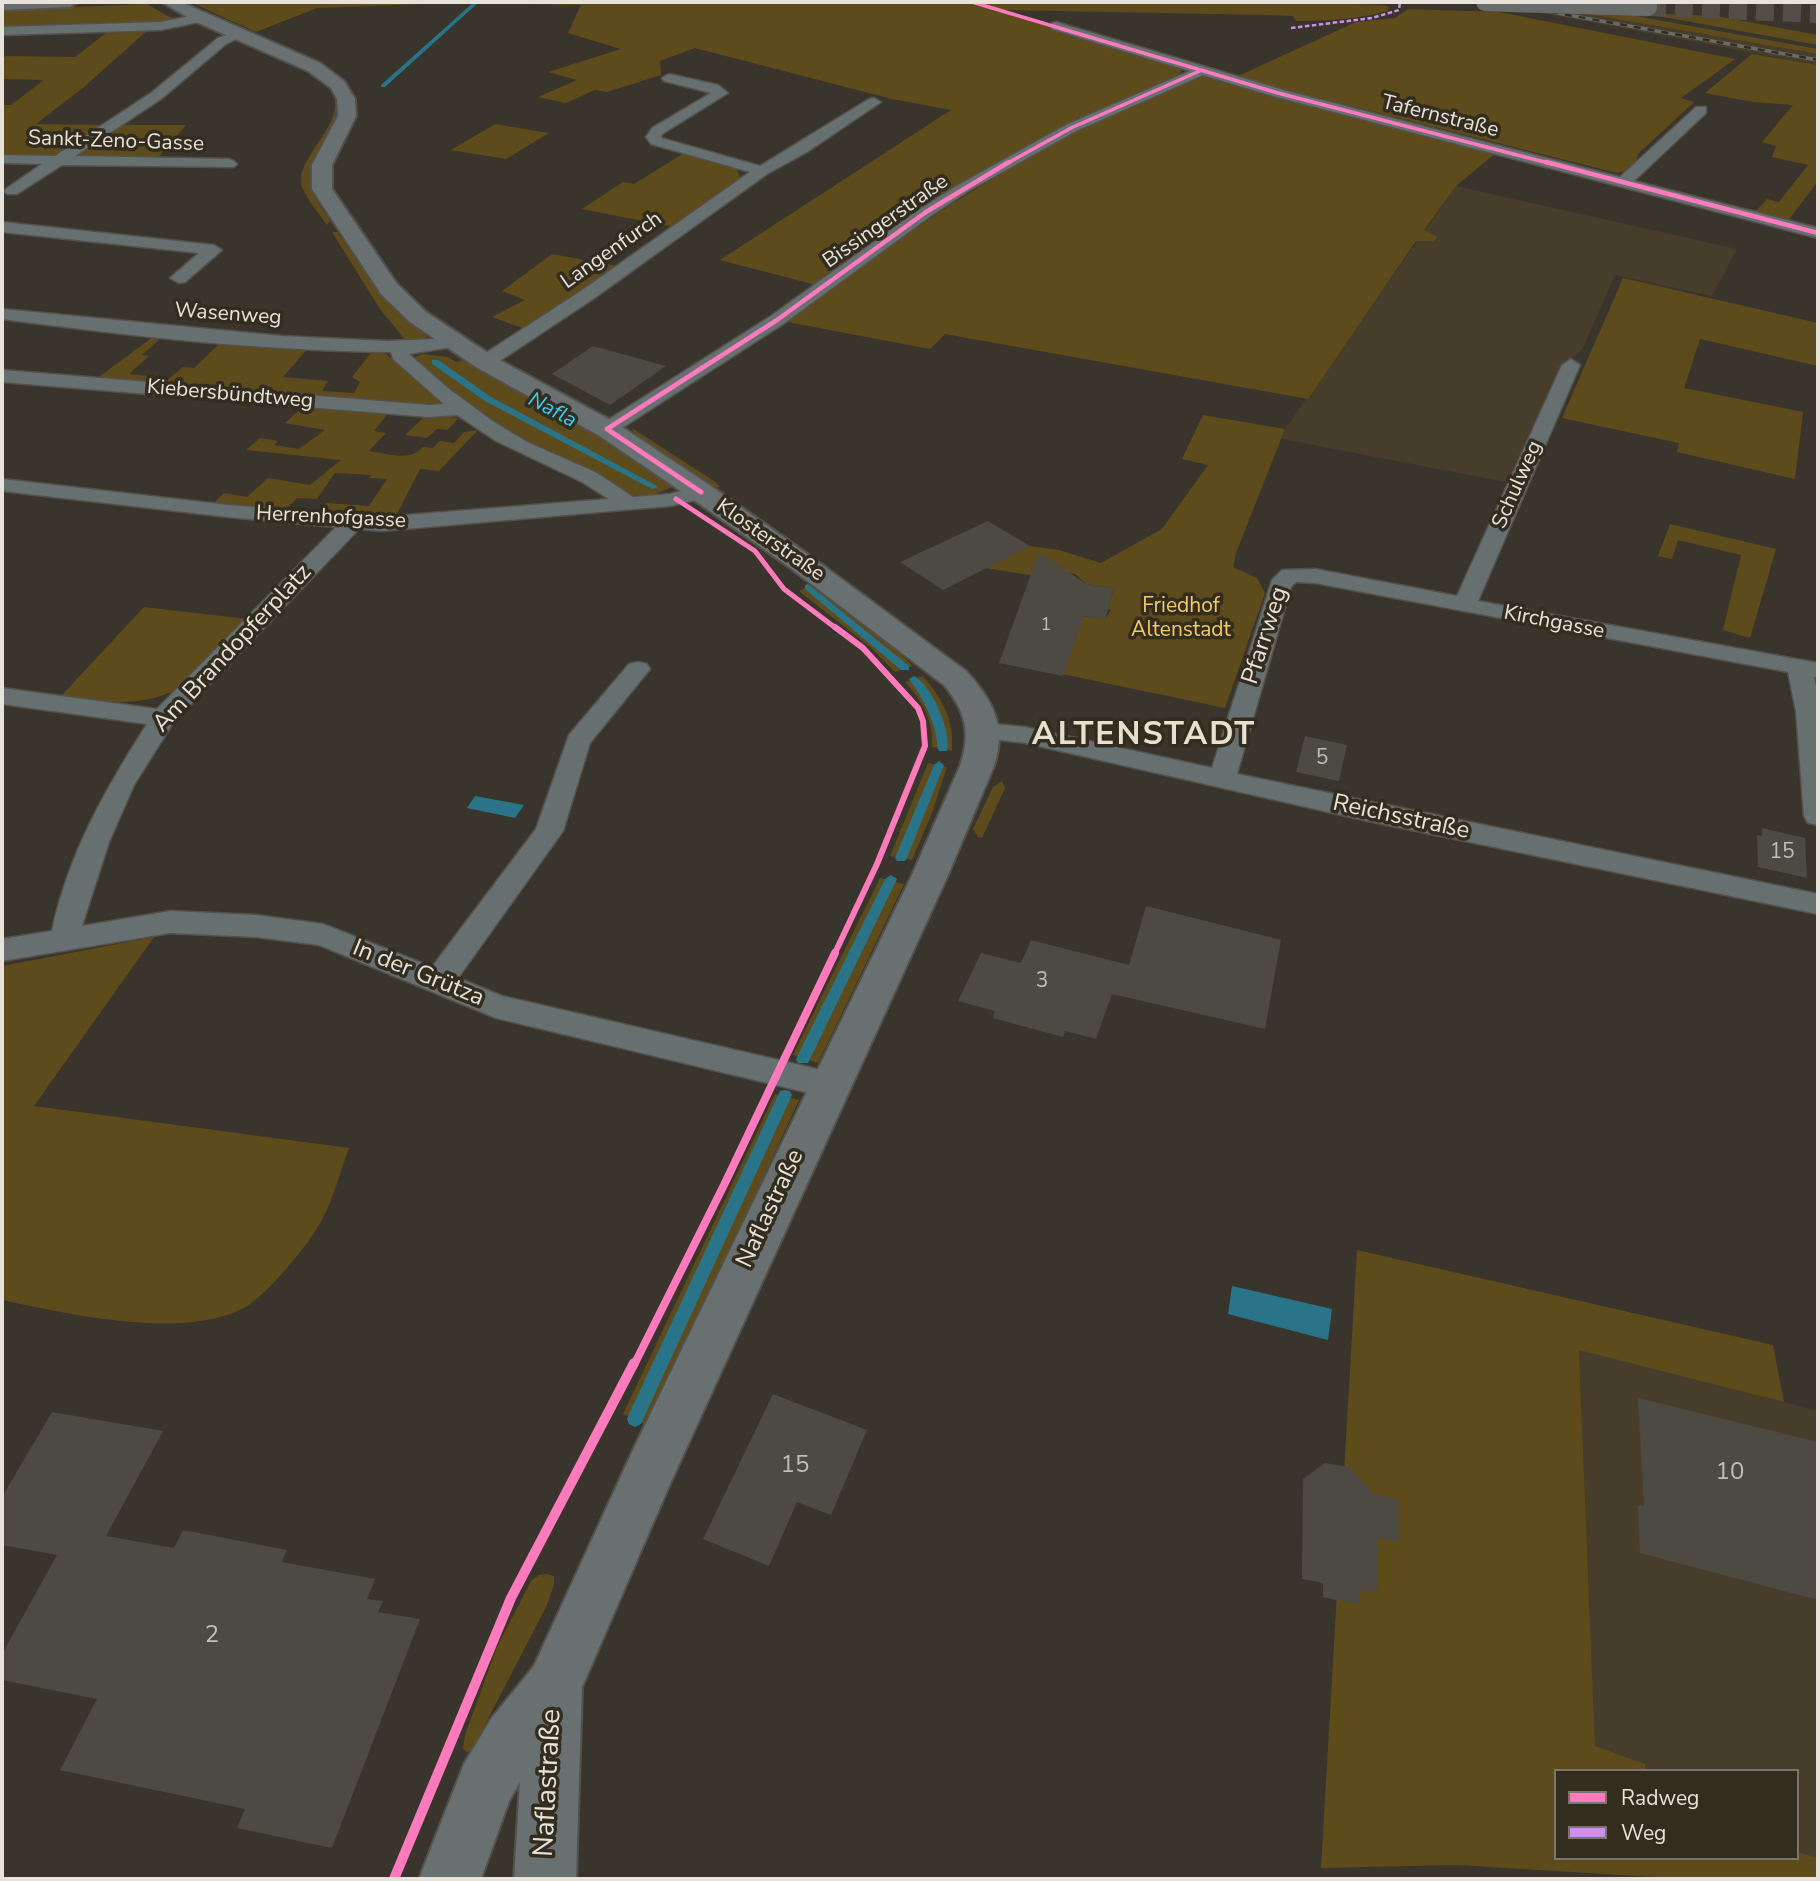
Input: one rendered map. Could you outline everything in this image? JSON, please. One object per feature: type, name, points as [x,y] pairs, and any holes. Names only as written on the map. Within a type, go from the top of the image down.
[{"type":"highway","points":[[2,5],[70,2]]},
{"type":"highway","points":[[1485,2],[1648,7]]},
{"type":"main road","name":"Klosterstraße","points":[[170,2],[200,18],[314,67],[338,85],[346,99],[347,113],[342,130],[322,165],[322,190],[388,289],[418,317],[451,342],[607,429],[799,561],[955,678],[969,694],[984,731]]},
{"type":"main road","name":"Naflastraße","points":[[450,1879],[485,1785],[512,1740],[554,1686],[652,1466],[930,875],[977,766],[983,748],[984,731]]},
{"type":"main road","name":"Naflastraße","points":[[545,1879],[554,1686]]},
{"type":"street","points":[[2,32],[162,26],[200,18]]},
{"type":"street","name":"Tafernstraße","points":[[1056,26],[1278,93],[1818,233]]},
{"type":"street","points":[[12,191],[156,96],[222,41],[239,35]]},
{"type":"street","name":"Bissingerstraße","points":[[607,429],[777,320],[926,212],[965,187],[1071,128],[1202,70]]},
{"type":"street","points":[[669,78],[721,93],[657,131],[653,137],[656,141],[762,171]]},
{"type":"street","name":"Langenfurch","points":[[485,362],[587,295],[762,171],[802,149],[874,102]]},
{"type":"street","points":[[1625,182],[1701,110]]},
{"type":"street","name":"Sankt-Zeno-Gasse","points":[[2,159],[229,164]]},
{"type":"street","points":[[2,227],[214,250],[179,278]]},
{"type":"street","name":"Wasenweg","points":[[2,314],[210,338],[401,347],[451,342]]},
{"type":"street","points":[[401,347],[400,355],[458,409],[520,446],[607,486],[628,504]]},
{"type":"street","name":"Schulweg","points":[[1464,606],[1571,365]]},
{"type":"street","name":"Kiebersbündtweg","points":[[2,376],[429,411],[458,409]]},
{"type":"street","name":"Herrenhofgasse","points":[[2,485],[352,523],[418,523],[670,500],[701,492]]},
{"type":"street","name":"Am Brandopferplatz","points":[[65,939],[71,909],[95,842],[121,785],[163,718],[352,523]]},
{"type":"street","name":"Kirchgasse","points":[[1290,575],[1315,576],[1809,669]]},
{"type":"street","name":"Pfarrweg","points":[[1222,780],[1280,585],[1284,578],[1290,575]]},
{"type":"street","points":[[438,982],[549,831],[578,741],[638,669]]},
{"type":"street","points":[[1809,669],[1818,816]]},
{"type":"street","points":[[2,696],[163,718]]},
{"type":"street","name":"Reichsstraße","points":[[984,731],[1025,734],[1222,780],[1818,904]]},
{"type":"street","name":"In der Grütza","points":[[2,950],[170,922],[256,926],[323,935],[496,1006],[830,1085]]},
{"type":"shaded area","points":[[1483,2],[1570,11],[1818,54],[1818,65]]},
{"type":"shaded area","points":[[1456,186],[1737,249],[1712,296],[1615,275],[1582,350],[1565,363],[1506,482],[1282,439],[1285,429]]},
{"type":"shaded area","points":[[1579,1349],[1818,1411],[1818,1879],[1686,1879],[1799,1860],[1799,1769],[1596,1769]]},
{"type":"green space","points":[[190,2],[1289,2],[1389,7],[1387,11],[1354,18],[1296,21],[1293,16],[1003,10],[989,7],[1156,59],[1182,71],[1066,127],[959,185],[816,285],[720,260],[951,110],[892,99],[695,48],[660,61],[661,75],[607,92],[595,90],[566,103],[538,97],[577,80],[548,72],[621,49],[568,33],[581,5],[454,3],[317,8],[256,32]]},
{"type":"green space","points":[[1558,2],[1818,49],[1818,54],[1570,11]]},
{"type":"green space","points":[[147,4],[175,20],[152,24],[2,30],[2,10]]},
{"type":"green space","points":[[1408,9],[1499,12],[1735,59],[1681,98],[1694,102],[1638,154],[1631,167],[1617,173],[1236,77],[1356,22],[1395,18]]},
{"type":"green space","points":[[1641,13],[1716,16],[1818,35],[1818,45]]},
{"type":"green space","points":[[149,29],[84,87],[36,124],[105,125],[59,156],[37,159],[2,156],[2,105],[11,105],[44,80],[2,79],[2,59],[6,56],[75,57],[110,30]]},
{"type":"green space","points":[[1752,54],[1818,65],[1818,181],[1787,222],[1755,212],[1767,199],[1779,202],[1808,165],[1772,157],[1776,146],[1762,142],[1793,105],[1753,102],[1705,93]]},
{"type":"green space","points":[[1209,76],[1497,152],[1456,186],[1424,230],[1437,237],[1434,241],[1416,241],[1308,399],[945,334],[930,349],[787,322],[913,230],[1001,174],[1092,124],[1164,90],[1191,79]]},
{"type":"green space","points":[[335,105],[338,105],[338,117],[316,158],[310,181],[315,197],[330,221],[327,225],[304,192],[301,177],[309,157],[329,126]]},
{"type":"green space","points":[[495,124],[549,133],[506,159],[451,150]]},
{"type":"green space","points":[[117,125],[186,125],[155,161],[76,155]]},
{"type":"green space","points":[[684,153],[737,169],[740,178],[737,183],[674,227],[582,209],[623,182],[634,184]]},
{"type":"green space","points":[[332,232],[337,232],[383,297],[426,335],[427,339],[422,342],[406,341],[380,309]]},
{"type":"green space","points":[[552,254],[617,266],[525,329],[492,317],[525,300],[502,291]]},
{"type":"green space","points":[[1623,278],[1818,323],[1818,366],[1700,339],[1684,388],[1803,412],[1795,479],[1677,452],[1679,443],[1562,418]]},
{"type":"green space","points":[[153,337],[159,340],[142,355],[149,356],[129,374],[159,377],[154,381],[165,382],[183,367],[194,368],[218,345],[309,347],[283,377],[328,381],[322,391],[354,393],[360,382],[352,377],[373,350],[386,354],[440,403],[433,406],[96,379]]},
{"type":"green space","points":[[423,354],[448,357],[456,362],[462,360],[596,435],[672,487],[653,495],[625,495],[578,465],[491,425],[470,410],[412,358]]},
{"type":"green space","points":[[305,405],[389,412],[374,431],[386,433],[369,451],[391,455],[405,456],[423,447],[433,448],[440,441],[454,443],[464,432],[478,430],[439,471],[420,469],[395,518],[322,514],[326,503],[369,506],[387,479],[369,478],[371,475],[335,473],[317,499],[297,498],[284,511],[213,504],[224,493],[247,497],[268,478],[310,485],[341,460],[246,450],[260,438],[278,441],[274,445],[299,449],[325,430],[285,423]]},
{"type":"green space","points":[[433,415],[458,418],[448,430],[437,429],[427,438],[405,435],[423,418]]},
{"type":"green space","name":"Friedhof Altenstadt","points":[[1203,415],[1285,429],[1236,553],[1233,567],[1257,578],[1265,593],[1225,708],[1062,674],[1073,639],[1076,639],[1081,616],[1105,619],[1111,610],[1108,609],[1114,588],[1086,584],[1075,574],[1055,571],[1036,576],[985,568],[1030,546],[1059,550],[1101,563],[1162,529],[1208,465],[1182,459]]},
{"type":"green space","points":[[632,428],[721,487],[714,488],[635,436]]},
{"type":"green space","points":[[1670,524],[1776,549],[1750,638],[1723,630],[1741,555],[1678,540],[1672,559],[1658,556]]},
{"type":"green space","points":[[813,584],[878,633],[913,666],[895,672],[870,647],[799,591]]},
{"type":"green space","points":[[144,607],[247,619],[180,688],[151,699],[122,702],[62,695]]},
{"type":"green space","points":[[923,676],[946,710],[951,729],[952,751],[932,747],[931,728],[926,712],[905,682]]},
{"type":"green space","points":[[928,763],[947,767],[932,813],[912,860],[890,856]]},
{"type":"green space","points":[[1002,781],[1005,788],[982,838],[978,837],[973,829],[993,787]]},
{"type":"green space","points":[[880,878],[904,884],[818,1063],[793,1055]]},
{"type":"green space","points":[[154,937],[34,1106],[349,1148],[327,1210],[302,1249],[260,1296],[240,1310],[214,1318],[186,1323],[122,1321],[58,1312],[2,1300],[2,966]]},
{"type":"green space","points":[[775,1094],[799,1100],[649,1426],[623,1414]]},
{"type":"green space","points":[[1357,1250],[1773,1345],[1784,1402],[1579,1350],[1595,1746],[1645,1764],[1645,1769],[1554,1769],[1554,1860],[1799,1860],[1799,1853],[1818,1858],[1818,1879],[1686,1879],[1458,1865],[1321,1868]]},
{"type":"green space","points":[[546,1574],[554,1576],[554,1585],[546,1607],[477,1740],[470,1751],[466,1752],[463,1748],[465,1735],[497,1647],[531,1581]]},
{"type":"water","points":[[475,796],[524,805],[515,818],[467,808]]},
{"type":"water","points":[[1232,1286],[1332,1309],[1328,1340],[1228,1314]]},
{"type":"building","points":[[593,346],[666,366],[610,405],[552,374]]},
{"type":"building","points":[[988,521],[1030,546],[943,590],[900,562]]},
{"type":"building","points":[[1039,552],[1086,584],[1114,588],[1105,620],[1084,616],[1063,676],[999,663]]},
{"type":"building","points":[[1305,736],[1347,745],[1339,781],[1296,772]]},
{"type":"building","points":[[1762,828],[1805,838],[1807,878],[1758,867],[1757,835],[1762,836]]},
{"type":"building","points":[[1146,906],[1281,940],[1265,1029],[1112,994],[1096,1039],[1065,1031],[1063,1037],[993,1018],[995,1011],[958,1001],[981,953],[1021,963],[1031,940],[1129,965]]},
{"type":"building","points":[[773,1394],[867,1430],[831,1515],[797,1502],[769,1566],[703,1539]]},
{"type":"building","points":[[1638,1398],[1818,1442],[1818,1600],[1640,1553],[1638,1505],[1644,1506]]},
{"type":"building","points":[[52,1412],[163,1431],[106,1536],[174,1548],[183,1530],[287,1550],[282,1562],[375,1579],[367,1599],[383,1601],[378,1612],[420,1619],[332,1848],[237,1828],[245,1809],[60,1770],[97,1699],[2,1680],[2,1654],[57,1555],[2,1545],[2,1497]]},
{"type":"building","points":[[1325,1463],[1349,1467],[1375,1495],[1398,1499],[1400,1542],[1377,1538],[1378,1593],[1360,1590],[1360,1605],[1323,1597],[1323,1583],[1302,1579],[1303,1479]]},
{"type":"waterway","name":"Nafla","points":[[383,86],[477,2]]},
{"type":"waterway","name":"Nafla","points":[[435,362],[488,399],[655,487]]},
{"type":"waterway","name":"Nafla","points":[[808,587],[905,668]]},
{"type":"waterway","name":"Nafla","points":[[914,679],[934,712],[943,749]]},
{"type":"waterway","name":"Nafla","points":[[901,858],[939,765]]},
{"type":"waterway","name":"Nafla","points":[[803,1059],[891,879]]},
{"type":"waterway","name":"Nafla","points":[[635,1419],[785,1095]]},
{"type":"tunnel","points":[[1648,7],[1818,14]]},
{"type":"railway","points":[[1496,2],[1818,60]]},
{"type":"marked path","points":[[1291,28],[1372,18],[1399,10],[1400,2]]},
{"type":"cycle path","points":[[972,2],[1278,93],[1818,233]]},
{"type":"cycle path","points":[[701,492],[607,429],[777,320],[926,212],[965,187],[1071,128],[1202,70]]},
{"type":"cycle path","points":[[394,1879],[511,1598],[619,1394],[724,1185],[877,864],[925,746],[923,721],[918,708],[863,648],[784,589],[755,551],[676,499]]},
{"type":"district","name":"ALTENSTADT","points":[[1144,736]]}]
